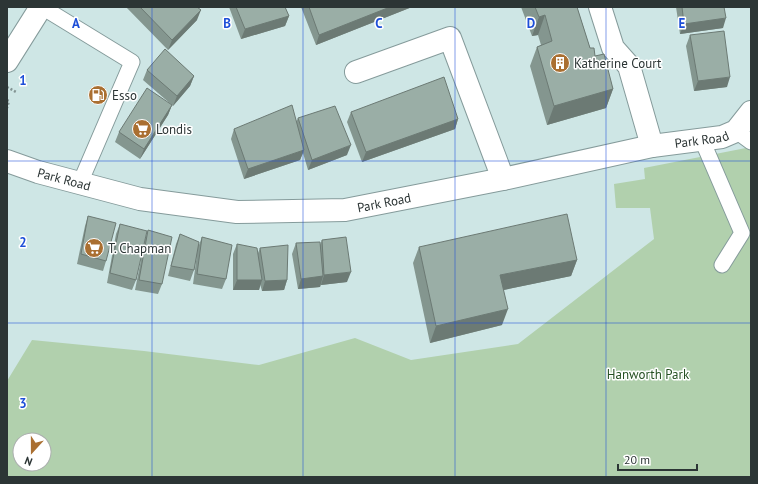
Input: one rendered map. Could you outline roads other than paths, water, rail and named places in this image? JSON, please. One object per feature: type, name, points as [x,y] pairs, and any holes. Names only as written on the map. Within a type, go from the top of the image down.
[{"type":"street","points":[[600,7],[613,48],[629,66],[652,146]]},
{"type":"street","points":[[7,61],[39,8]]},
{"type":"street","points":[[356,72],[450,38],[503,179]]},
{"type":"street","name":"Park Road","points":[[7,161],[38,172],[140,200],[237,212],[345,210],[503,179],[652,146],[722,137],[743,136],[751,112]]},
{"type":"lane","points":[[39,8],[132,62],[80,183]]},
{"type":"lane","points":[[702,140],[742,233],[722,265]]},
{"type":"place","name":"Katherine Court","points":[[560,63]]},
{"type":"place","name":"Esso","points":[[98,95]]},
{"type":"place","name":"Londis","points":[[142,129]]},
{"type":"place","name":"T. Chapman","points":[[94,248]]},
{"type":"park label","name":"Hanworth Park","points":[[648,374]]}]
